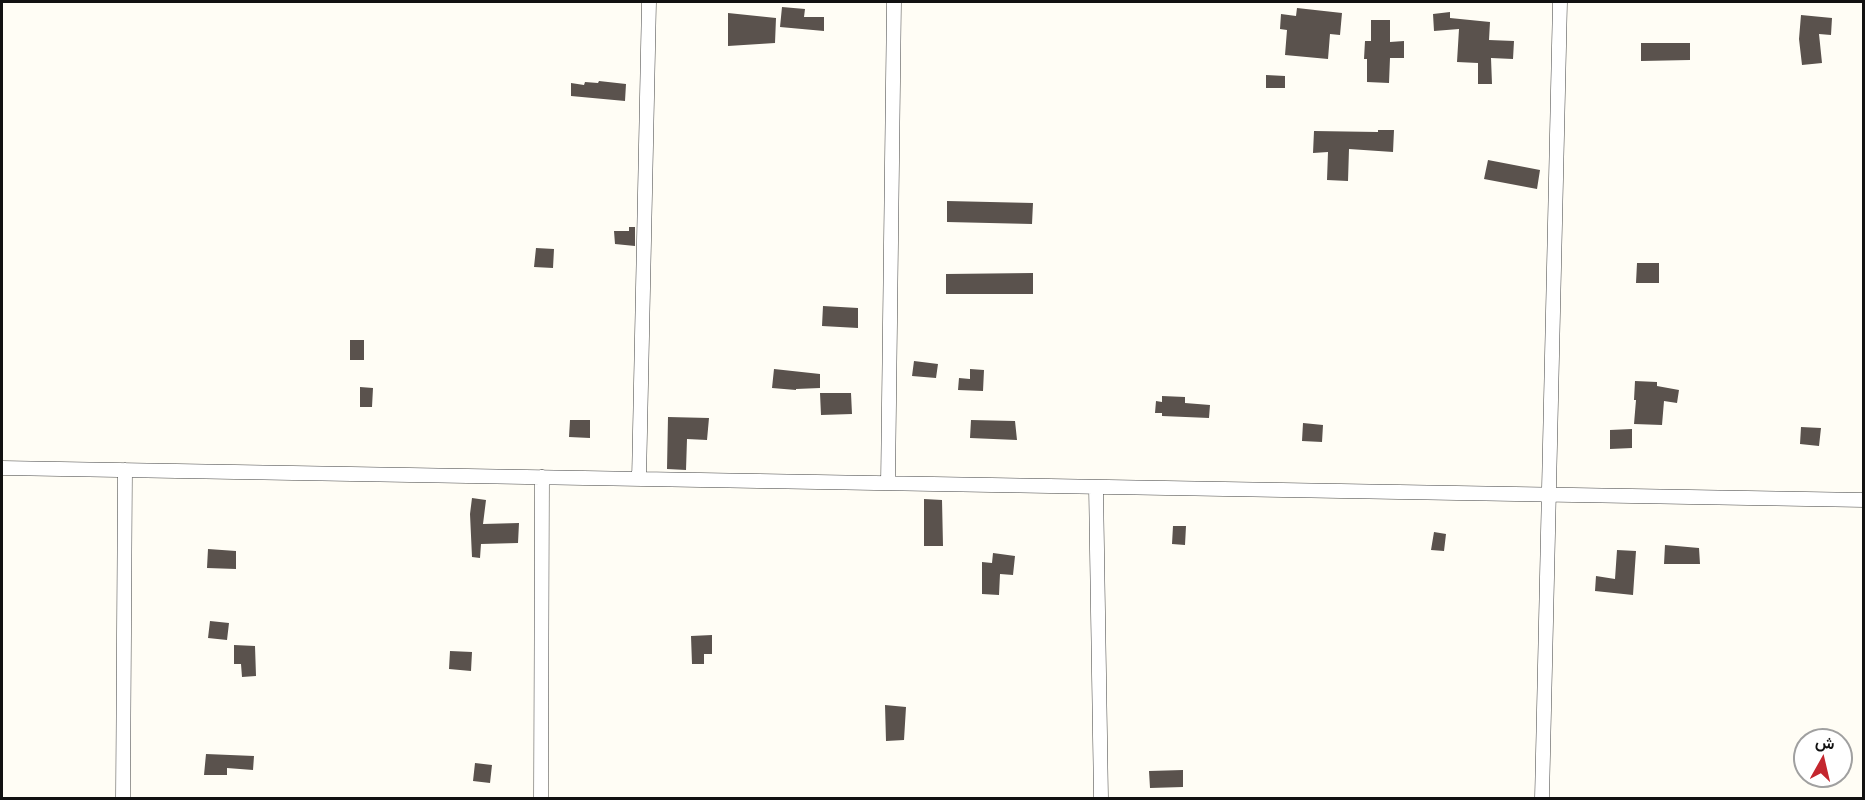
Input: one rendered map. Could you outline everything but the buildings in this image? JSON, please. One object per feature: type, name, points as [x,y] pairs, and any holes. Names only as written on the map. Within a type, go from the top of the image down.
[{"type":"street","points":[[639,479],[649,2]]},
{"type":"street","points":[[888,483],[894,2]]},
{"type":"street","points":[[1542,798],[1560,2]]},
{"type":"street","points":[[2,468],[1863,500]]},
{"type":"street","points":[[123,798],[125,470]]},
{"type":"street","points":[[541,798],[542,477]]},
{"type":"street","points":[[1096,487],[1101,798]]}]
